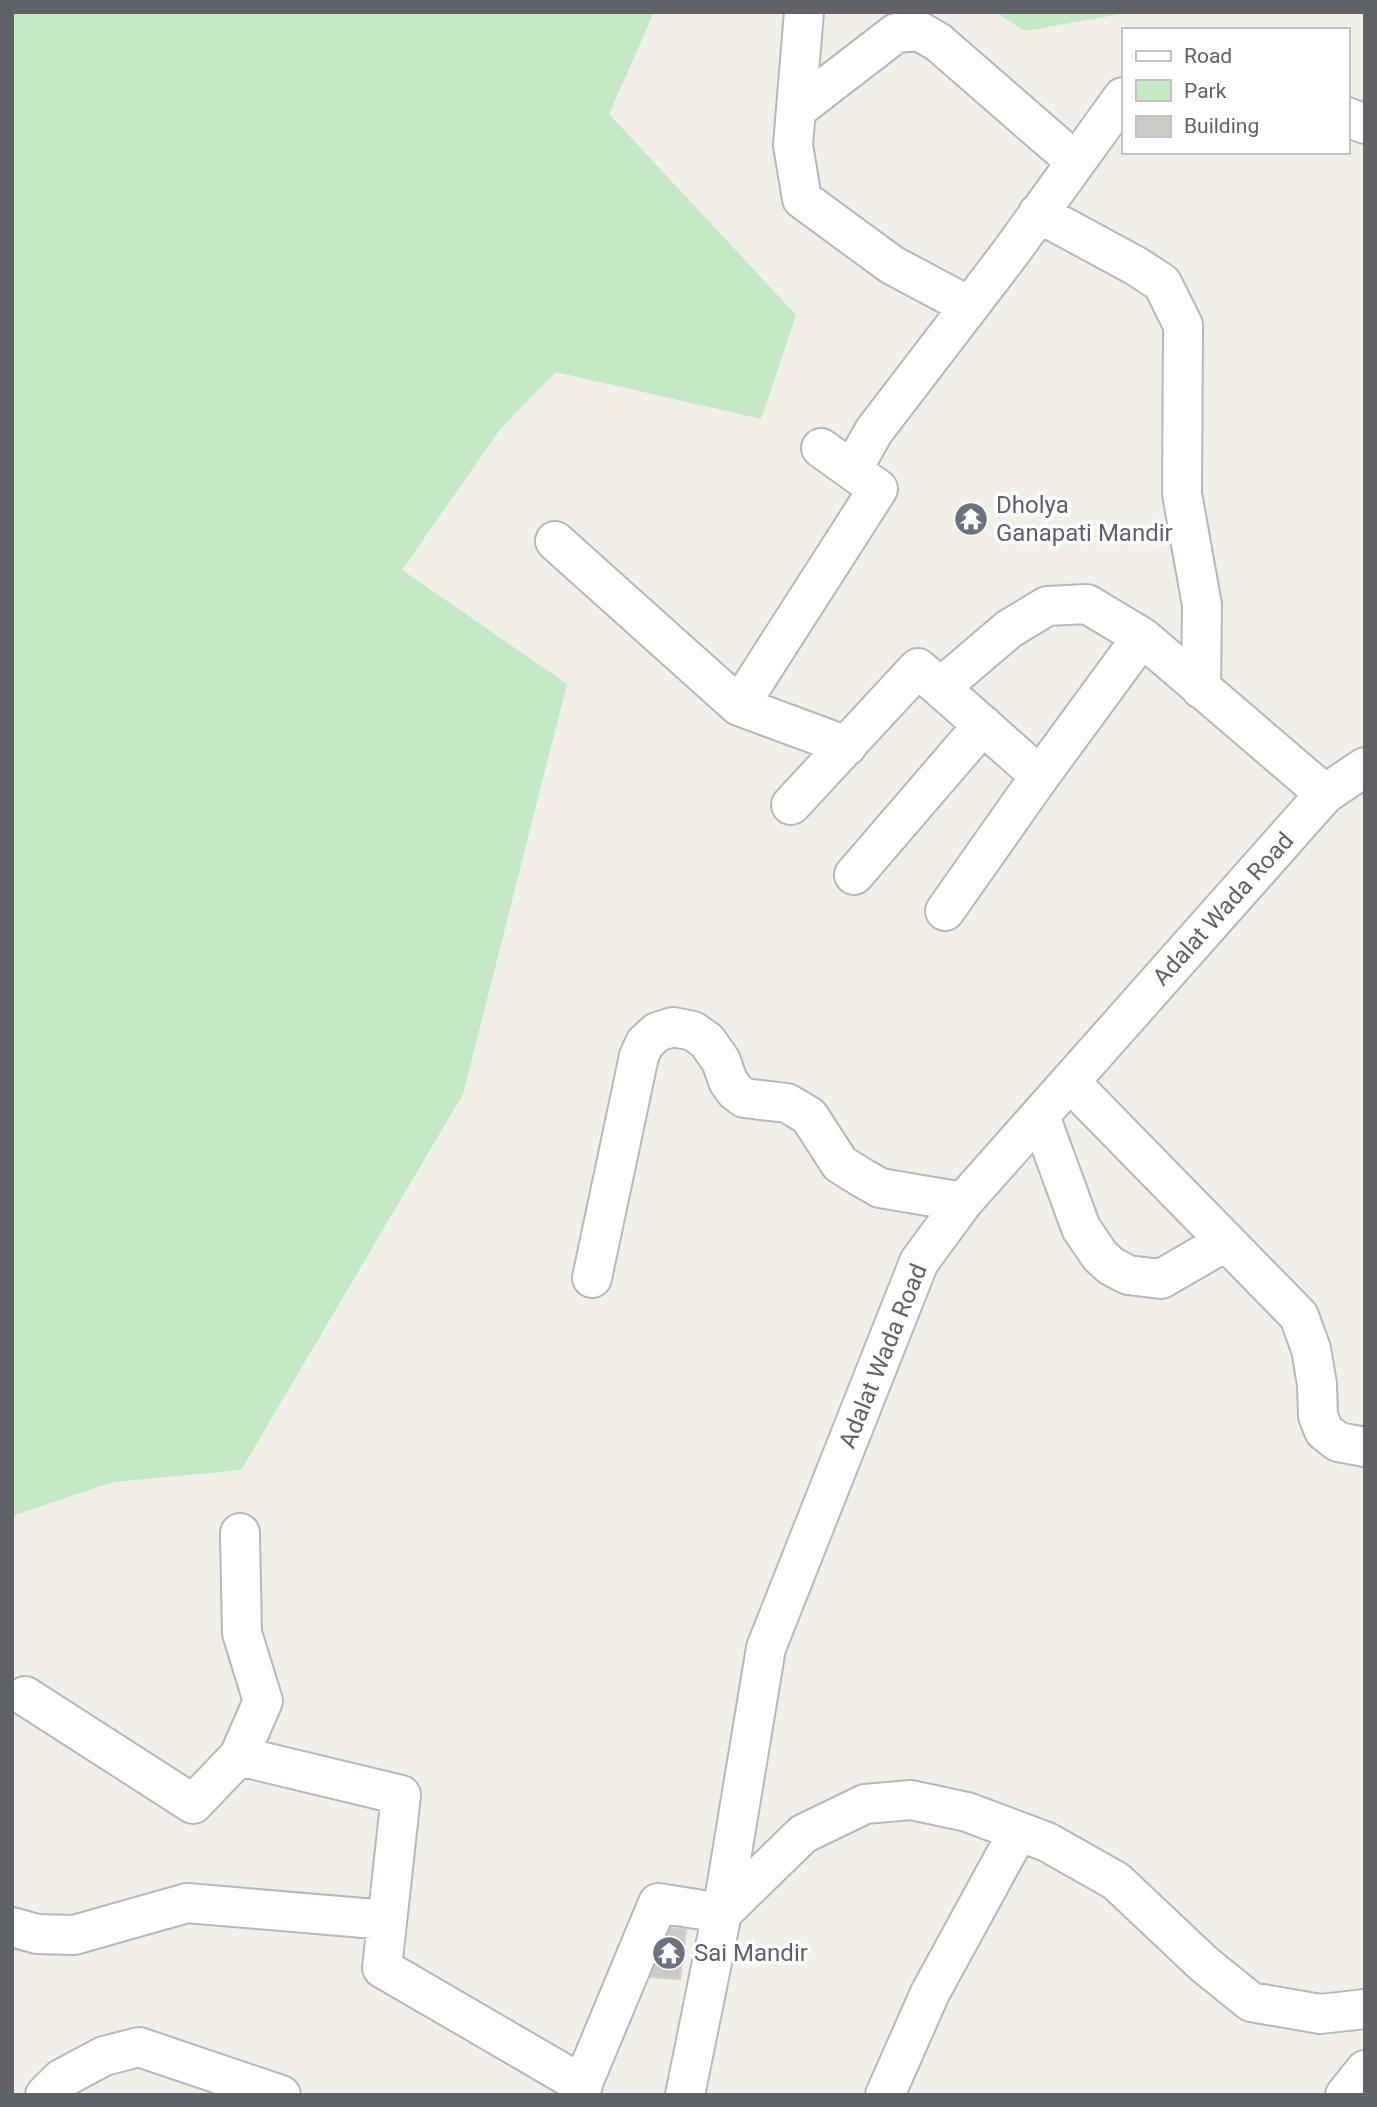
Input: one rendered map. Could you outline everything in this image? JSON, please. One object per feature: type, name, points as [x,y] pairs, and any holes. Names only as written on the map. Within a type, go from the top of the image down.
[{"type":"street","points":[[804,12],[793,145],[802,199],[892,265],[969,306]]},
{"type":"street","points":[[796,110],[896,33],[919,31],[938,42],[1076,162]]},
{"type":"street","points":[[852,470],[874,431],[1122,98]]},
{"type":"street","points":[[1038,213],[1162,283],[1183,325],[1182,494],[1202,606],[1201,689]]},
{"type":"street","points":[[739,706],[878,489],[821,447]]},
{"type":"street","points":[[555,541],[739,706],[847,746]]},
{"type":"street","points":[[941,687],[1009,629],[1047,606],[1087,604],[1142,637],[1325,794]]},
{"type":"street","points":[[945,911],[1142,637]]},
{"type":"street","points":[[791,805],[918,668],[1040,776]]},
{"type":"street","points":[[854,875],[983,725]]},
{"type":"street","name":"Adalat Wada Road","points":[[685,2095],[722,1913],[766,1648],[919,1262],[974,1191],[1325,794],[1365,767]]},
{"type":"street","points":[[592,1278],[639,1056],[645,1043],[657,1032],[673,1027],[694,1031],[707,1041],[721,1061],[728,1081],[744,1098],[787,1103],[809,1116],[840,1164],[880,1188],[974,1191]]},
{"type":"street","points":[[1070,1082],[1299,1316],[1311,1349],[1317,1384],[1318,1416],[1324,1431],[1338,1442],[1365,1447]]},
{"type":"street","points":[[1037,1120],[1081,1228],[1100,1256],[1111,1266],[1128,1275],[1161,1279],[1225,1242]]},
{"type":"street","points":[[25,1696],[193,1804],[239,1756],[263,1701],[242,1633],[240,1534]]},
{"type":"street","points":[[239,1756],[401,1795],[382,1968],[580,2090],[658,1903],[722,1913],[803,1834],[865,1804],[911,1800],[967,1812],[1047,1842],[1116,1881],[1203,1964],[1251,2002],[1320,2014],[1365,2009]]},
{"type":"street","points":[[885,2095],[930,1993],[1018,1832]]},
{"type":"street","points":[[12,1927],[37,1934],[74,1936],[187,1903],[387,1920]]},
{"type":"street","points":[[46,2095],[61,2079],[104,2056],[139,2047],[278,2094]]},
{"type":"street","points":[[1345,2095],[1365,2070]]},
{"type":"green space","points":[[12,12],[654,12],[609,114],[796,315],[761,419],[556,372],[501,428],[402,570],[567,684],[463,1094],[241,1470],[113,1482],[12,1516]]},
{"type":"green space","points":[[995,12],[1132,12],[1025,31]]},
{"type":"building","name":"Sai Mandir","points":[[659,1928],[686,1929],[680,1979],[650,1977]]},
{"type":"place","name":"Dholya Ganapati Mandir","points":[[971,519]]},
{"type":"place","name":"Sai Mandir","points":[[669,1953]]}]
